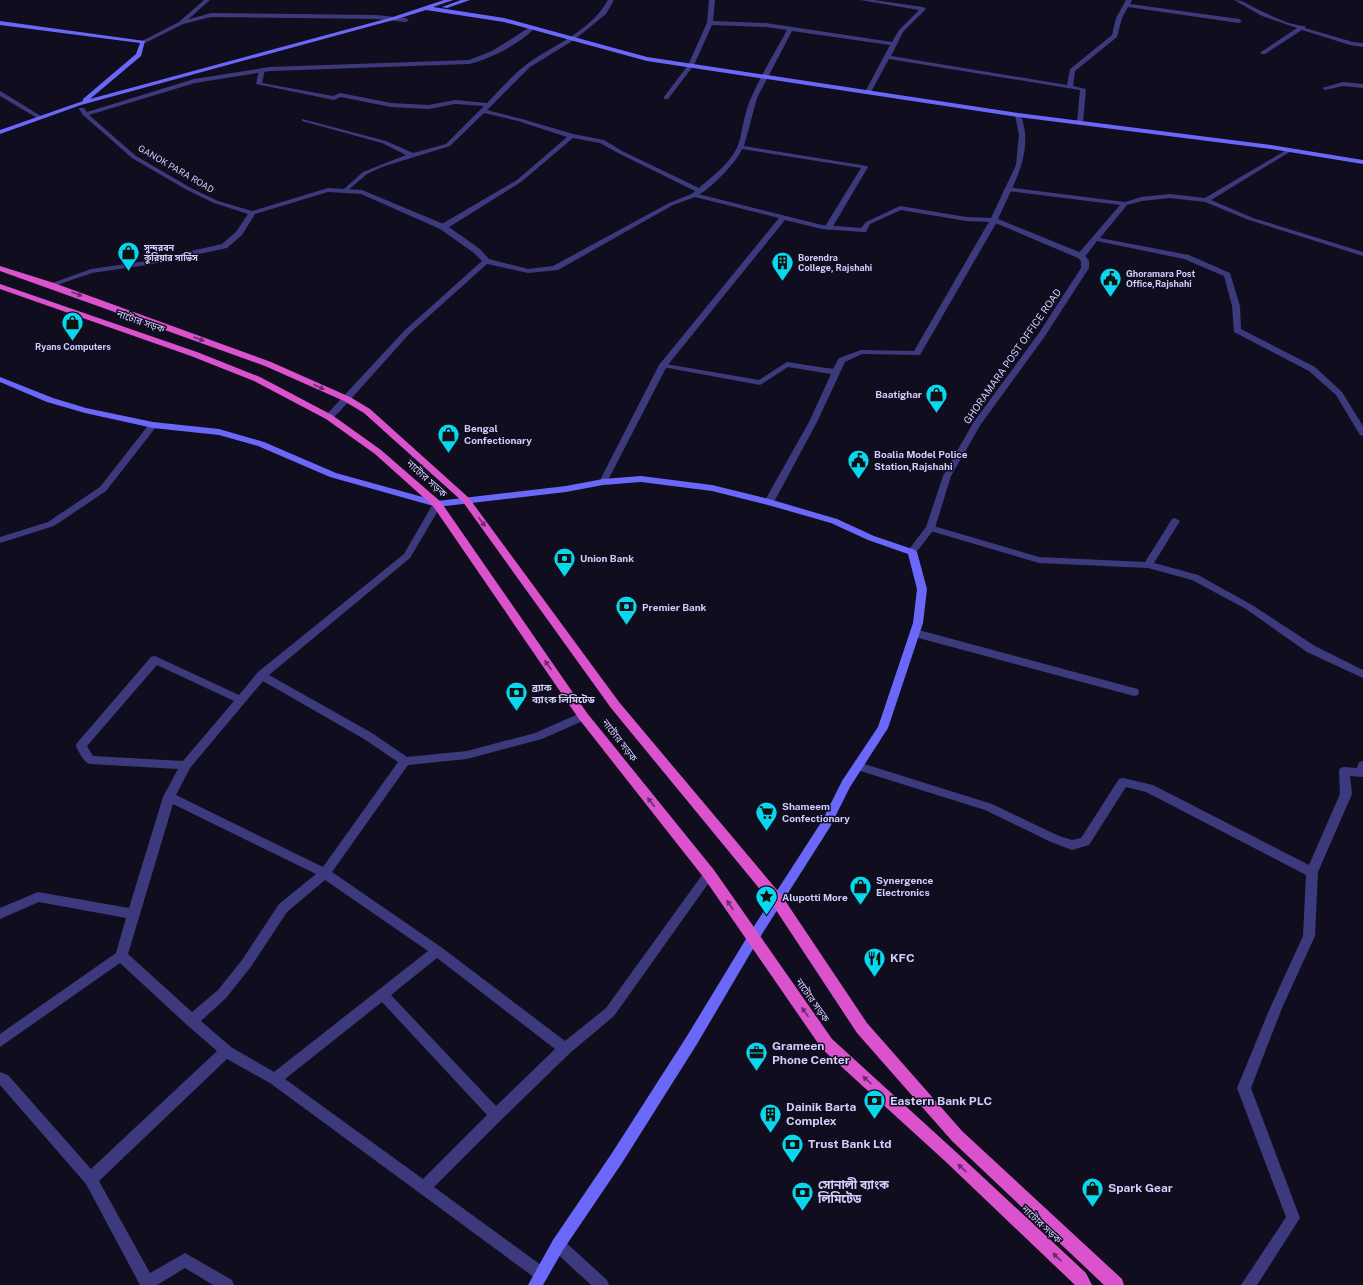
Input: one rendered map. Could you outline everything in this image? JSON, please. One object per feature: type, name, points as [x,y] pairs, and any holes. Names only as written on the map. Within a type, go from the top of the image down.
[{"type":"highway","points":[[0,268],[268,364],[347,399],[367,411],[466,500],[615,705],[777,900],[862,1028],[957,1136],[1116,1285]]},
{"type":"highway","name":"নাটোর সড়ক","points":[[0,286],[194,354],[257,379],[328,417],[378,452],[437,504],[583,716],[709,874],[827,1044],[962,1168],[1080,1279],[1084,1285]]},
{"type":"main road","points":[[82,109],[395,18],[450,0]]},
{"type":"main road","points":[[0,132],[59,112],[82,109],[406,20],[463,0]]},
{"type":"main road","points":[[426,8],[504,20],[647,59],[1018,115],[1290,150],[1363,162]]},
{"type":"main road","points":[[0,23],[143,42],[139,54],[95,93],[82,109]]},
{"type":"main road","points":[[0,379],[50,400],[85,410],[153,425],[219,432],[261,444],[333,475],[437,504],[566,489],[603,482],[641,479],[712,488],[769,502],[834,521],[871,538],[912,552],[922,589],[918,623],[883,728],[846,784],[826,824],[753,938],[692,1040],[617,1158],[558,1245],[537,1279]]},
{"type":"street","points":[[181,23],[206,0]]},
{"type":"street","points":[[346,190],[365,173],[412,155],[448,145],[528,66],[572,39],[604,13],[611,0]]},
{"type":"street","points":[[666,98],[691,65],[710,23],[712,0]]},
{"type":"street","points":[[863,0],[923,9],[901,31],[868,92]]},
{"type":"street","points":[[1237,0],[1247,7],[1277,19],[1352,44],[1363,45]]},
{"type":"street","points":[[1247,7],[1252,0]]},
{"type":"street","points":[[1070,86],[1072,70],[1096,52],[1101,45],[1116,36],[1119,18],[1128,2],[1239,21]]},
{"type":"street","points":[[143,42],[181,23],[211,15],[226,14],[395,18],[406,20]]},
{"type":"street","points":[[710,23],[766,25],[894,44]]},
{"type":"street","points":[[1263,52],[1303,27]]},
{"type":"street","points":[[82,109],[194,81],[262,70],[469,62],[486,58],[510,44],[532,28]]},
{"type":"street","points":[[51,285],[91,271],[147,263],[224,246],[239,233],[252,213],[328,190],[362,192],[442,227],[477,251],[486,261],[528,271],[555,268],[671,204],[697,193],[720,174],[740,147],[754,98],[790,29]]},
{"type":"street","points":[[887,57],[1083,89],[1080,123]]},
{"type":"street","points":[[262,70],[259,84],[278,89],[334,98],[340,95],[391,105],[429,107],[455,102],[489,105]]},
{"type":"street","points":[[1325,88],[1343,84],[1363,86]]},
{"type":"street","points":[[0,93],[41,118]]},
{"type":"street","name":"GANOK PARA ROAD","points":[[82,109],[134,157],[188,189],[216,202],[252,213]]},
{"type":"street","points":[[482,111],[520,120],[572,136],[602,141],[697,193],[783,218],[828,228],[863,230],[868,223],[900,208],[966,219],[994,220],[1081,256],[1125,204]]},
{"type":"street","points":[[769,502],[813,422],[842,360],[861,352],[917,353],[994,220],[1019,165],[1022,135],[1018,115]]},
{"type":"street","points":[[304,120],[384,142],[412,155]]},
{"type":"street","points":[[442,227],[519,181],[572,136]]},
{"type":"street","points":[[740,147],[865,167],[828,228]]},
{"type":"street","points":[[1206,200],[1290,150]]},
{"type":"street","points":[[1007,189],[1125,204],[1141,199],[1170,196],[1206,200],[1251,219],[1363,254]]},
{"type":"street","points":[[603,482],[663,365],[783,218]]},
{"type":"street","points":[[1096,239],[1186,257],[1227,275],[1236,306],[1237,330],[1312,369],[1339,394],[1363,433]]},
{"type":"street","name":"GHORAMARA POST OFFICE ROAD","points":[[912,552],[930,528],[946,476],[976,423],[1042,334],[1085,268],[1085,261],[1081,256]]},
{"type":"street","points":[[328,417],[347,399],[398,341],[449,292],[486,261]]},
{"type":"street","points":[[663,365],[760,383],[787,364],[836,372]]},
{"type":"street","points":[[0,540],[51,524],[103,489],[153,425]]},
{"type":"street","points":[[0,1040],[121,956],[169,796],[186,765],[262,675],[407,556],[437,504]]},
{"type":"street","points":[[1148,565],[1175,520]]},
{"type":"street","points":[[930,528],[1039,560],[1148,565],[1195,577],[1250,607],[1311,649],[1363,674]]},
{"type":"street","points":[[915,633],[1134,692]]},
{"type":"street","points":[[186,765],[90,760],[81,746],[155,660],[240,700]]},
{"type":"street","points":[[262,675],[368,736],[405,761],[467,755],[538,736],[583,716]]},
{"type":"street","points":[[191,1020],[208,1008],[222,994],[246,964],[283,908],[325,872],[405,761]]},
{"type":"street","points":[[1248,1285],[1293,1218],[1244,1088],[1276,1008],[1309,936],[1312,872],[1346,794],[1344,771],[1362,772],[1363,765]]},
{"type":"street","points":[[858,766],[988,807],[1055,839],[1072,845],[1085,842],[1123,782],[1131,783],[1149,788],[1312,872]]},
{"type":"street","points":[[169,796],[325,872],[437,951],[565,1049]]},
{"type":"street","points":[[424,1188],[496,1115],[565,1049],[610,1012],[709,874]]},
{"type":"street","points":[[0,914],[38,897],[133,914]]},
{"type":"street","points":[[275,1080],[437,951]]},
{"type":"street","points":[[121,956],[226,1051],[275,1080],[424,1188],[537,1279]]},
{"type":"street","points":[[383,995],[496,1115]]},
{"type":"street","points":[[91,1179],[226,1051]]},
{"type":"street","points":[[1,1080],[91,1179],[146,1284],[185,1260],[227,1285]]},
{"type":"street","points":[[558,1245],[602,1285]]},
{"type":"place","name":"সুন্দরবন কুরিয়ার সার্ভিস","points":[[129,272]]},
{"type":"place","name":"Borendra College, Rajshahi","points":[[782,282]]},
{"type":"place","name":"Ghoramara Post Office,Rajshahi","points":[[1111,298]]},
{"type":"place","name":"Ryans Computers","points":[[73,342]]},
{"type":"place","name":"Baatighar","points":[[937,414]]},
{"type":"place","name":"Bengal Confectionary","points":[[449,454]]},
{"type":"place","name":"Boalia Model Police Station,Rajshahi","points":[[858,480]]},
{"type":"place","name":"Union Bank","points":[[564,578]]},
{"type":"place","name":"Premier Bank","points":[[627,626]]},
{"type":"place","name":"ব্র্যাক ব্যাংক লিমিটেড","points":[[517,712]]},
{"type":"place","name":"Shameem Confectionary","points":[[766,832]]},
{"type":"place","name":"Synergence Electronics","points":[[861,906]]},
{"type":"place","name":"Alupotti More","points":[[766,916]]},
{"type":"place","name":"KFC","points":[[874,978]]},
{"type":"place","name":"Grameen Phone Center","points":[[756,1072]]},
{"type":"place","name":"Eastern Bank PLC","points":[[874,1120]]},
{"type":"place","name":"Dainik Barta Complex","points":[[770,1134]]},
{"type":"place","name":"Trust Bank Ltd","points":[[793,1164]]},
{"type":"place","name":"Spark Gear","points":[[1092,1208]]},
{"type":"place","name":"সোনালী ব্যাংক লিমিটেড","points":[[802,1212]]}]
